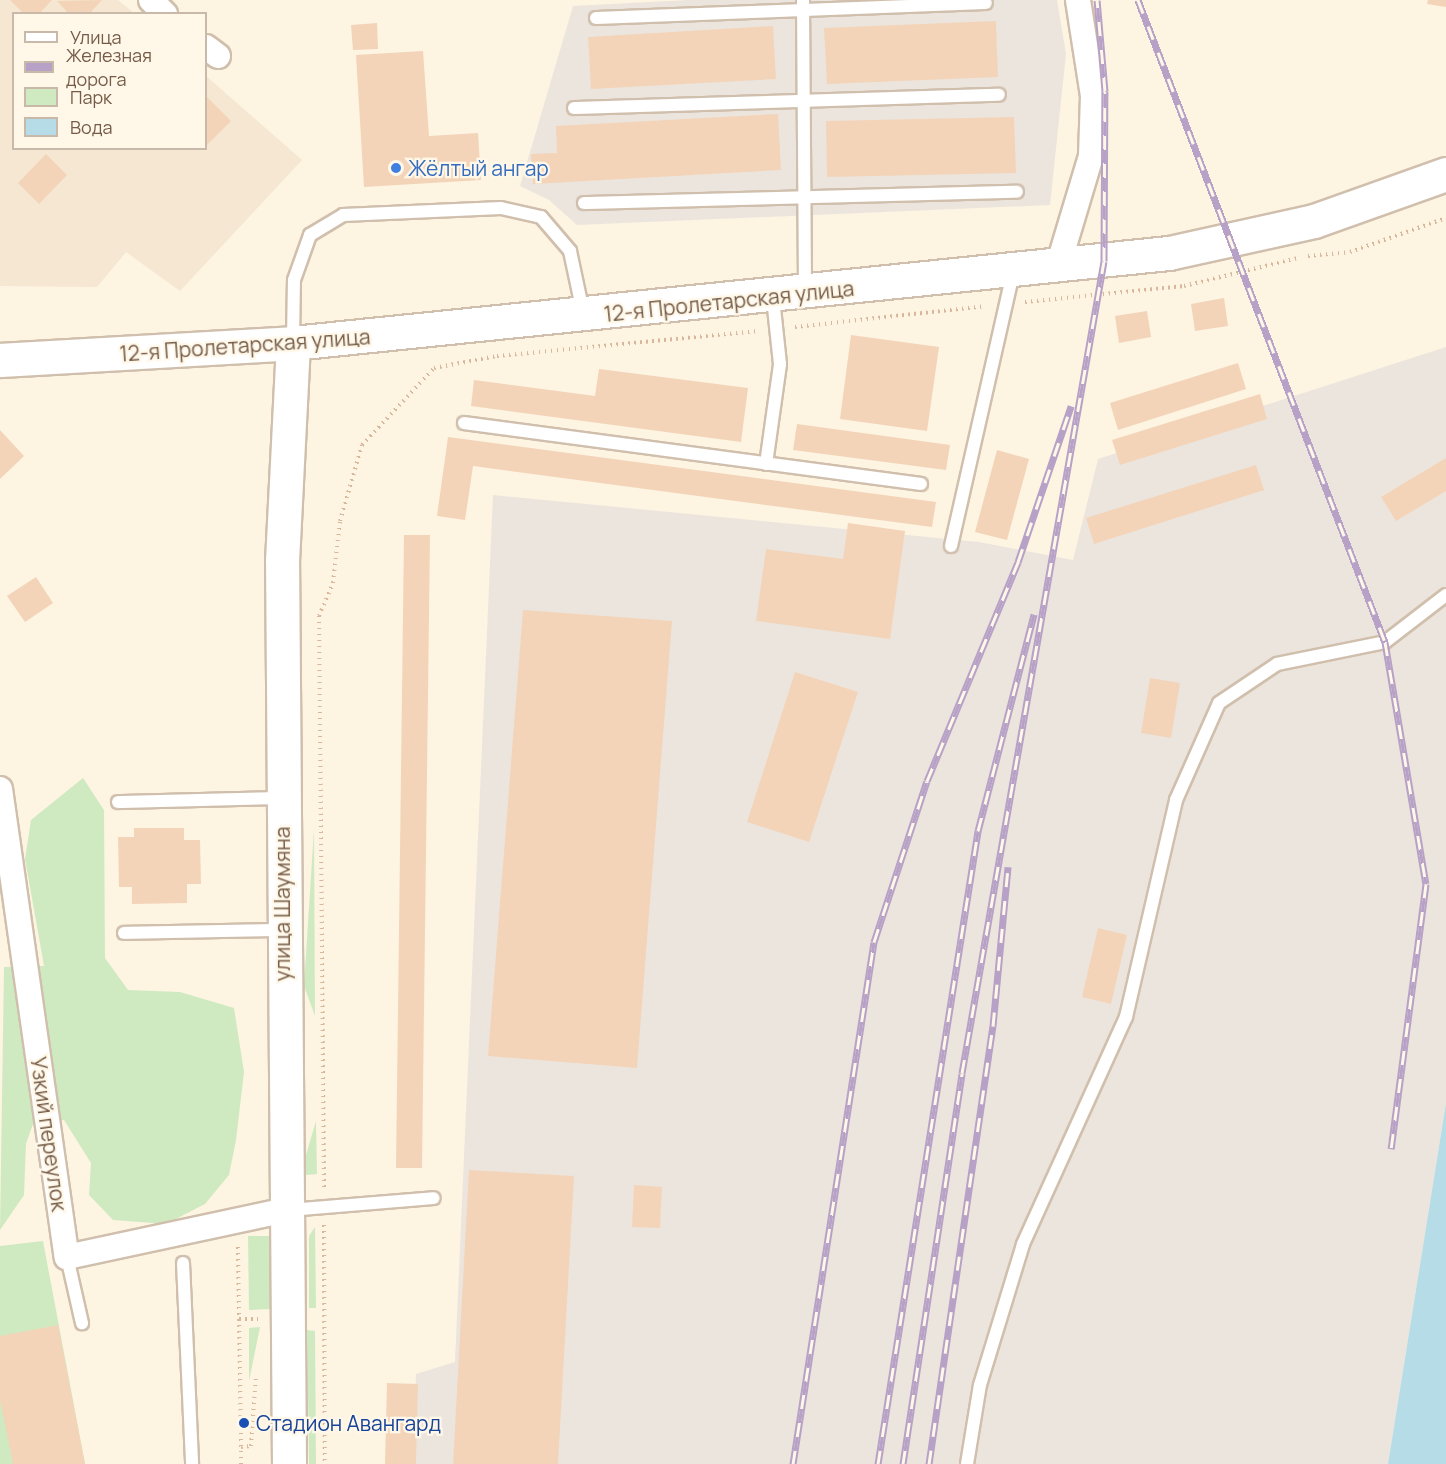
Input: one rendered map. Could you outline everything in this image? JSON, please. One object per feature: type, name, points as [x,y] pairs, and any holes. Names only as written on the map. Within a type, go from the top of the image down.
[{"type":"main road","name":"12-я Пролетарская улица","points":[[0,360],[293,344],[584,316],[775,313],[805,294],[1058,266],[1233,243],[1446,174]]},
{"type":"main road","name":"улица Шаумяна","points":[[290,1464],[282,930],[282,561],[293,344]]},
{"type":"street","points":[[151,0],[163,12]]},
{"type":"street","points":[[1058,266],[1091,156],[1093,96],[1078,0]]},
{"type":"street","name":"Узкий переулок","points":[[0,789],[67,1257]]},
{"type":"street","points":[[67,1257],[286,1210]]},
{"type":"lane","points":[[596,18],[803,5],[986,3]]},
{"type":"lane","points":[[803,5],[805,294]]},
{"type":"lane","points":[[574,108],[999,95]]},
{"type":"lane","points":[[584,203],[1017,192]]},
{"type":"lane","points":[[293,344],[294,280],[309,235],[343,215],[501,208],[541,217],[570,251],[584,316]]},
{"type":"lane","points":[[951,546],[1013,271]]},
{"type":"lane","points":[[766,464],[780,364],[775,313]]},
{"type":"lane","points":[[464,423],[921,484]]},
{"type":"lane","points":[[967,1464],[980,1384],[1023,1244],[1126,1017],[1176,800],[1219,703],[1276,664],[1385,642],[1446,596]]},
{"type":"lane","points":[[118,802],[282,798]]},
{"type":"lane","points":[[124,933],[282,930]]},
{"type":"lane","points":[[286,1210],[434,1198]]},
{"type":"lane","points":[[67,1257],[82,1323]]},
{"type":"lane","points":[[183,1263],[192,1464]]},
{"type":"path","points":[[325,1464],[319,616],[333,583],[340,521],[362,445],[434,368],[497,356],[775,313],[1006,304],[1184,286],[1245,274],[1305,256],[1350,252],[1446,218]]},
{"type":"path","points":[[239,1220],[241,1464]]},
{"type":"path","points":[[239,1319],[267,1318]]},
{"type":"path","points":[[241,1447],[251,1446],[257,1369]]},
{"type":"shaded area","points":[[0,0],[118,0],[133,12],[12,12],[12,150],[207,150],[207,77],[302,160],[180,291],[126,252],[97,287],[0,286]]},
{"type":"shaded area","points":[[688,0],[1057,0],[1066,54],[1050,205],[577,225],[549,200],[520,186],[573,6]]},
{"type":"shaded area","points":[[1446,347],[1446,1103],[1388,1464],[413,1464],[416,1374],[455,1362],[493,495],[979,542],[1073,560],[1098,459]]},
{"type":"green space","points":[[83,778],[104,810],[105,958],[128,990],[180,992],[234,1008],[244,1072],[236,1140],[229,1175],[205,1204],[166,1224],[113,1220],[89,1195],[91,1163],[64,1120],[34,1121],[26,1144],[24,1195],[0,1230],[4,967],[44,966],[25,859],[31,820]]},
{"type":"green space","points":[[314,829],[315,1016],[304,986]]},
{"type":"green space","points":[[316,1121],[317,1174],[306,1175],[304,1162]]},
{"type":"green space","points":[[315,1227],[316,1308],[309,1308],[309,1236]]},
{"type":"green space","points":[[248,1236],[270,1236],[270,1309],[249,1310]]},
{"type":"green space","points":[[43,1241],[85,1464],[0,1464],[0,1246]]},
{"type":"green space","points":[[260,1327],[249,1381],[249,1328]]},
{"type":"green space","points":[[307,1330],[315,1331],[316,1464],[309,1464]]},
{"type":"water","points":[[1446,1103],[1446,1464],[1388,1464]]},
{"type":"building","points":[[10,0],[52,0],[41,12],[22,12]]},
{"type":"building","points":[[102,0],[91,12],[67,12],[57,1]]},
{"type":"building","points":[[1428,0],[1446,0],[1446,7],[1427,4]]},
{"type":"building","points":[[996,21],[998,77],[827,84],[824,28]]},
{"type":"building","points":[[377,23],[378,49],[353,50],[351,25]]},
{"type":"building","points":[[773,26],[776,79],[591,89],[588,37]]},
{"type":"building","points":[[423,51],[429,136],[478,133],[481,180],[364,187],[356,55]]},
{"type":"building","points":[[207,97],[231,121],[207,145]]},
{"type":"building","points":[[778,114],[781,170],[533,184],[531,154],[557,153],[556,126]]},
{"type":"building","points":[[1014,117],[1016,173],[827,177],[826,121]]},
{"type":"building","points":[[46,154],[67,175],[39,204],[18,183]]},
{"type":"building","points":[[1224,298],[1228,326],[1195,331],[1191,304]]},
{"type":"building","points":[[1147,311],[1151,337],[1119,343],[1115,316]]},
{"type":"building","points":[[851,335],[939,347],[927,431],[840,419]]},
{"type":"building","points":[[1238,363],[1246,389],[1118,430],[1110,403]]},
{"type":"building","points":[[599,369],[748,388],[741,442],[471,406],[474,380],[595,396]]},
{"type":"building","points":[[1260,394],[1267,419],[1120,465],[1112,440]]},
{"type":"building","points":[[797,424],[950,445],[946,470],[793,450]]},
{"type":"building","points":[[0,430],[24,456],[0,479]]},
{"type":"building","points":[[448,437],[936,502],[932,527],[473,466],[465,520],[437,516]]},
{"type":"building","points":[[997,450],[1029,459],[1007,540],[975,532]]},
{"type":"building","points":[[1446,458],[1446,491],[1396,521],[1381,497]]},
{"type":"building","points":[[1256,465],[1264,490],[1094,544],[1086,518]]},
{"type":"building","points":[[848,523],[905,531],[890,639],[756,621],[766,549],[843,559]]},
{"type":"building","points":[[404,535],[430,535],[422,1168],[396,1168]]},
{"type":"building","points":[[36,577],[53,603],[25,622],[7,596]]},
{"type":"building","points":[[523,610],[672,621],[637,1068],[488,1056]]},
{"type":"building","points":[[795,672],[858,692],[809,842],[747,822]]},
{"type":"building","points":[[1150,678],[1180,683],[1171,738],[1141,733]]},
{"type":"building","points":[[134,828],[184,828],[184,840],[200,840],[201,884],[187,884],[187,903],[132,904],[132,887],[119,887],[118,837],[134,837]]},
{"type":"building","points":[[1098,928],[1127,935],[1111,1004],[1082,997]]},
{"type":"building","points":[[469,1170],[574,1176],[558,1464],[453,1464]]},
{"type":"building","points":[[634,1185],[662,1187],[660,1228],[632,1227]]},
{"type":"building","points":[[58,1325],[85,1464],[13,1464],[0,1400],[0,1336]]},
{"type":"building","points":[[387,1383],[418,1384],[416,1464],[385,1464]]},
{"type":"railway","points":[[903,1464],[962,1073],[1104,261],[1105,91],[1097,0]]},
{"type":"railway","points":[[1138,0],[1385,642],[1426,884],[1391,1149]]},
{"type":"railway","points":[[793,1464],[874,942],[927,781],[1018,562],[1071,406]]},
{"type":"railway","points":[[878,1464],[978,831],[1034,614]]},
{"type":"railway","points":[[929,1464],[993,1026],[1008,867]]},
{"type":"place","name":"Жёлтый ангар","points":[[396,168]]},
{"type":"place","name":"Стадион Авангард","points":[[244,1423]]}]
